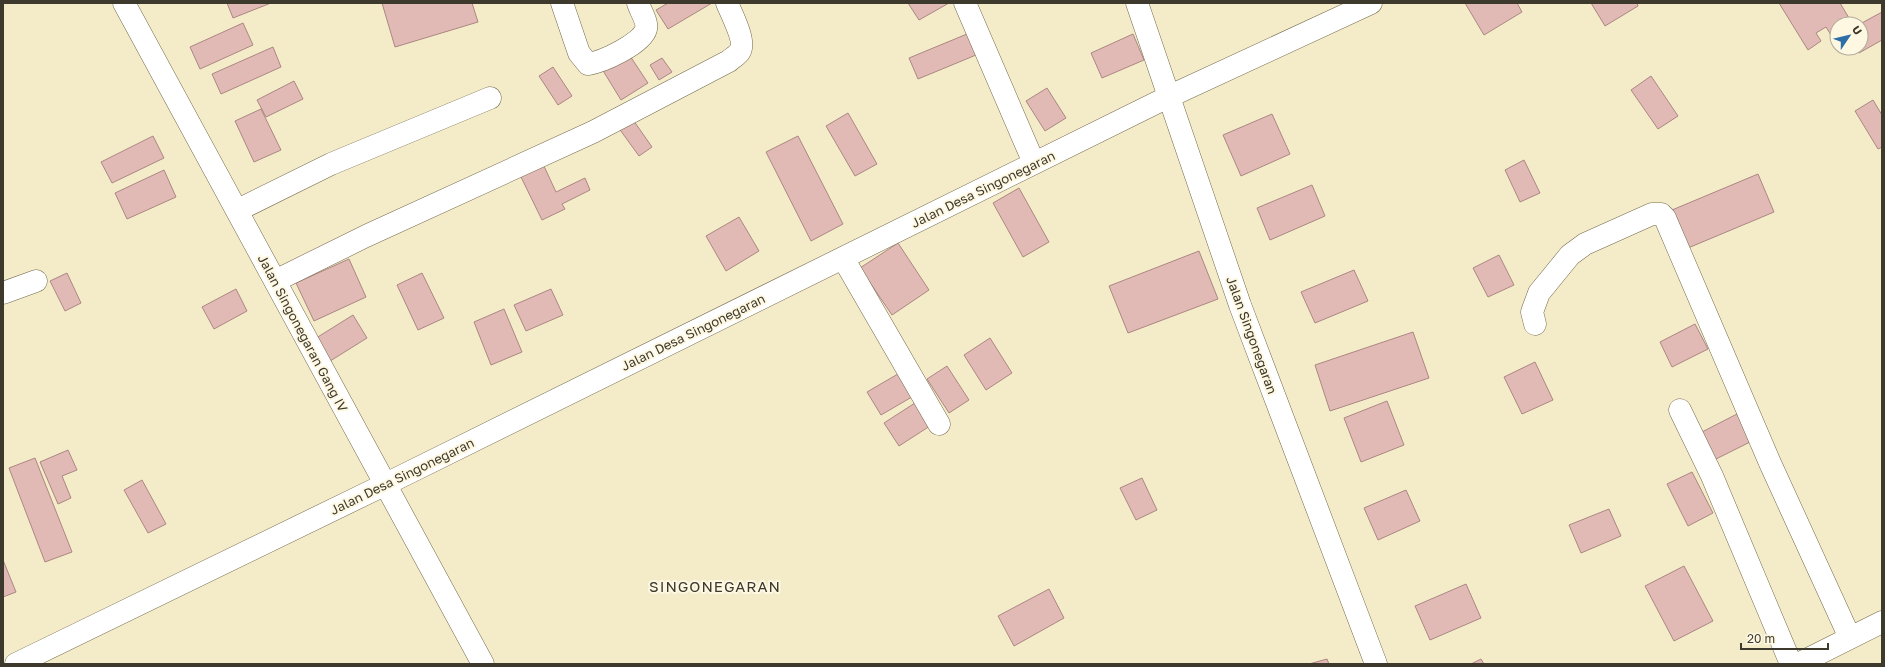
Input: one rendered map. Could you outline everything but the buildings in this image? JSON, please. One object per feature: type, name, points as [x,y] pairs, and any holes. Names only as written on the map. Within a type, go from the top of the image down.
[{"type":"street","name":"Jalan Singonegaran Gang IV","points":[[124,3],[238,210],[384,485],[482,664]]},
{"type":"street","points":[[562,3],[579,52],[588,64],[597,62],[633,44],[643,34],[646,26],[638,3]]},
{"type":"street","points":[[275,281],[366,236],[593,132],[729,61],[740,52],[742,46],[738,30],[726,3]]},
{"type":"street","points":[[965,3],[1034,163]]},
{"type":"street","name":"Jalan Singonegaran","points":[[1137,3],[1240,305],[1376,664]]},
{"type":"street","name":"Jalan Desa Singonegaran","points":[[16,664],[384,485],[1168,97],[1371,3]]},
{"type":"street","points":[[238,210],[331,164],[490,98]]},
{"type":"street","points":[[1535,324],[1532,312],[1539,293],[1570,255],[1585,244],[1652,214],[1661,214],[1665,218],[1770,463],[1850,638]]},
{"type":"street","points":[[843,258],[939,424]]},
{"type":"street","points":[[3,293],[36,281]]},
{"type":"street","points":[[1680,410],[1712,476],[1791,664]]},
{"type":"street","points":[[1798,664],[1882,622]]},
{"type":"district","name":"SINGONEGARAN","points":[[715,586]]}]
